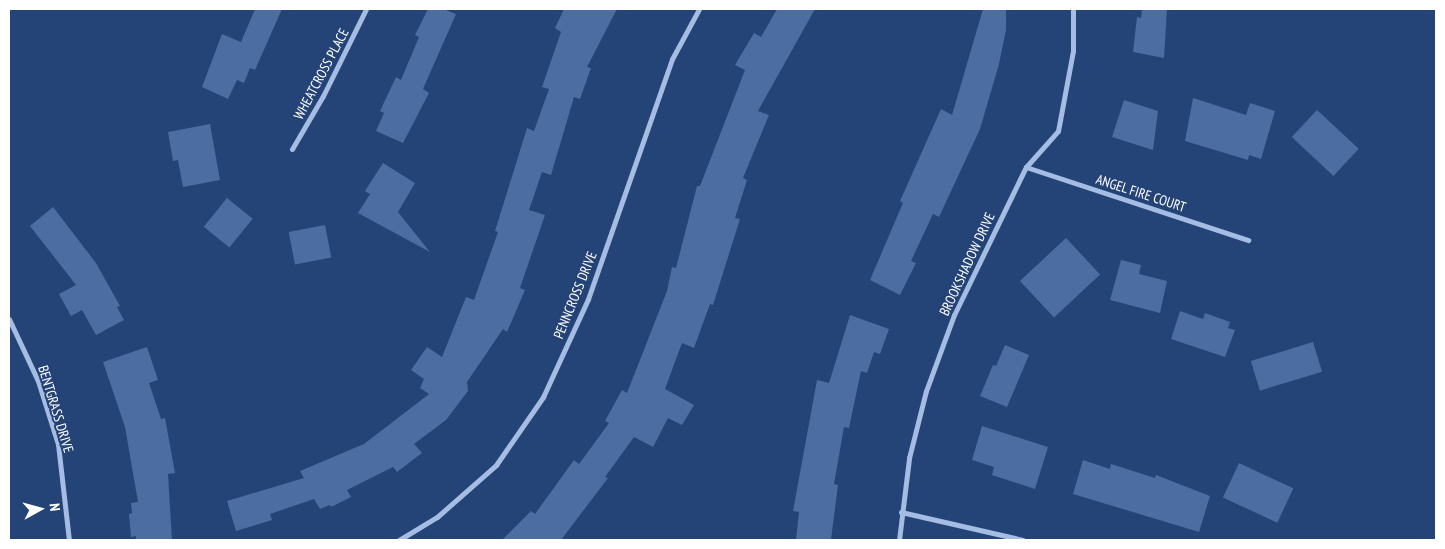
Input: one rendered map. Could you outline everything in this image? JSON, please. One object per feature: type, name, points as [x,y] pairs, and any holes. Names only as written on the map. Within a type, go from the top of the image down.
[{"type":"street","name":"WHEATCROSS PLACE","points":[[292,149],[323,96],[366,9]]},
{"type":"street","name":"PENNCROSS DRIVE","points":[[399,540],[438,517],[496,465],[543,397],[588,299],[672,59],[699,9]]},
{"type":"street","name":"BROOKSHADOW DRIVE","points":[[899,540],[909,458],[926,391],[954,315],[1026,167],[1058,131],[1073,51],[1073,9]]},
{"type":"street","name":"ANGEL FIRE COURT","points":[[1026,167],[1248,240]]},
{"type":"street","name":"BENTGRASS DRIVE","points":[[9,319],[38,381],[58,444],[69,540]]},
{"type":"street","points":[[901,512],[1023,540]]},
{"type":"building","points":[[255,9],[282,9],[255,70],[250,68],[244,83],[237,80],[228,99],[202,87],[222,34],[241,42]]},
{"type":"building","points":[[428,9],[443,9],[456,14],[423,89],[429,93],[403,143],[376,131],[384,113],[380,111],[396,77],[401,80],[419,37],[415,35]]},
{"type":"building","points":[[564,9],[617,9],[587,67],[591,68],[580,99],[574,97],[551,175],[542,172],[529,210],[545,215],[520,288],[525,290],[507,332],[503,329],[467,382],[468,391],[446,420],[414,444],[422,453],[397,472],[393,467],[347,490],[351,497],[331,507],[330,505],[320,509],[314,499],[270,514],[272,520],[236,531],[227,501],[304,478],[300,471],[364,444],[429,394],[420,388],[424,379],[411,370],[427,347],[442,357],[466,297],[474,300],[498,232],[495,231],[527,128],[534,131],[549,89],[542,87],[561,32],[555,28]]},
{"type":"building","points":[[777,9],[815,9],[758,111],[769,115],[743,178],[747,180],[735,218],[740,219],[713,305],[710,304],[694,348],[682,343],[665,389],[694,405],[682,425],[668,418],[653,447],[634,437],[605,477],[608,478],[561,540],[502,540],[531,511],[535,514],[574,460],[579,464],[609,423],[605,421],[622,390],[627,393],[667,291],[672,267],[676,268],[697,186],[700,186],[745,70],[735,65],[754,33],[761,37]]},
{"type":"building","points":[[983,9],[1006,9],[1006,30],[999,64],[980,129],[939,217],[933,214],[911,261],[916,263],[900,295],[870,280],[903,203],[900,201],[941,109],[952,115]]},
{"type":"building","points":[[1142,9],[1167,9],[1164,58],[1133,52],[1137,17],[1141,18]]},
{"type":"building","points":[[1193,98],[1246,115],[1250,103],[1275,111],[1261,159],[1249,155],[1248,160],[1185,141]]},
{"type":"building","points":[[1124,100],[1158,111],[1153,150],[1112,137]]},
{"type":"building","points":[[1317,110],[1359,149],[1333,176],[1292,137]]},
{"type":"building","points":[[210,124],[220,180],[183,187],[178,160],[173,161],[168,132]]},
{"type":"building","points":[[383,163],[415,183],[398,212],[430,252],[358,213],[370,194],[365,191]]},
{"type":"building","points":[[227,198],[253,219],[229,248],[204,227]]},
{"type":"building","points":[[53,207],[96,263],[120,306],[117,307],[124,320],[96,335],[82,310],[71,316],[59,294],[76,285],[30,226]]},
{"type":"building","points":[[325,225],[331,257],[295,264],[289,232]]},
{"type":"building","points":[[1066,238],[1100,275],[1054,318],[1020,281]]},
{"type":"building","points":[[1121,260],[1141,265],[1139,274],[1167,281],[1160,313],[1110,300]]},
{"type":"building","points":[[1180,311],[1203,319],[1205,313],[1230,322],[1228,328],[1235,330],[1225,357],[1171,339]]},
{"type":"building","points":[[850,315],[889,329],[880,354],[874,352],[867,373],[861,371],[849,428],[844,427],[834,484],[838,485],[831,540],[796,540],[799,512],[793,511],[817,380],[829,383]]},
{"type":"building","points":[[1313,342],[1322,372],[1260,391],[1251,361]]},
{"type":"building","points":[[1005,345],[1029,355],[1007,407],[980,396],[993,365],[996,366]]},
{"type":"building","points":[[147,347],[158,380],[149,383],[161,419],[165,418],[175,473],[168,474],[172,540],[136,540],[136,536],[131,537],[129,514],[132,513],[131,503],[138,502],[125,427],[103,362]]},
{"type":"building","points":[[982,426],[1048,447],[1035,489],[992,475],[994,467],[972,460]]},
{"type":"building","points":[[1083,460],[1110,469],[1111,464],[1155,478],[1156,475],[1210,496],[1199,532],[1073,494]]},
{"type":"building","points":[[1239,463],[1293,488],[1277,523],[1223,497]]}]
